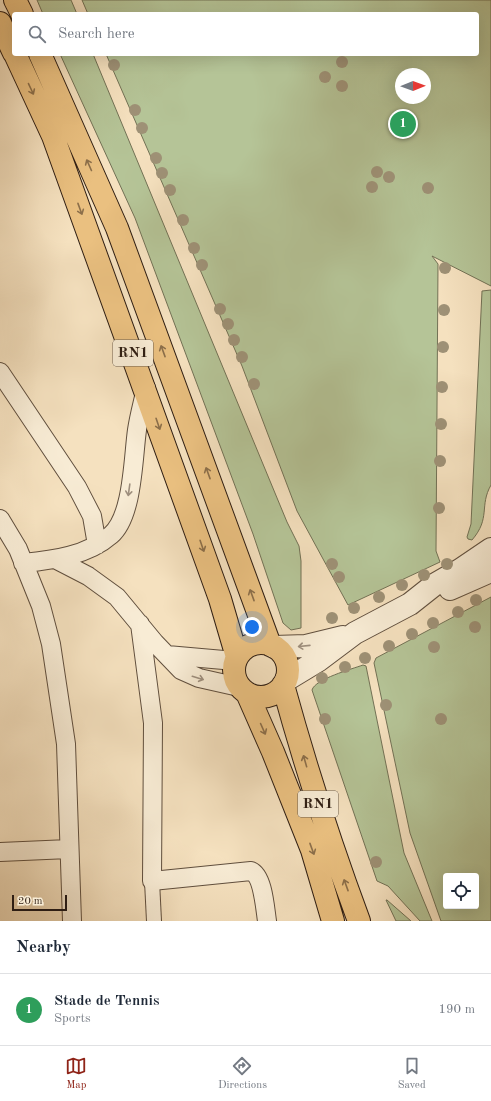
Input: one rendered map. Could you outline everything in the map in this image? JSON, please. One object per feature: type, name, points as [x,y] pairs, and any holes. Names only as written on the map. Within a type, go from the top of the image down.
[{"type":"highway","points":[[15,0],[21,12]]},
{"type":"highway","name":"RN1","points":[[0,23],[12,49]]},
{"type":"highway","name":"RN1","points":[[15,56],[53,136],[146,388],[220,599],[236,659],[234,674],[273,752],[312,850],[333,921]]},
{"type":"highway","name":"RN1","points":[[41,56],[117,228],[272,646],[282,654],[287,664],[284,683],[312,785],[331,846],[359,921]]},
{"type":"highway","points":[[236,659],[248,646],[263,643],[272,646]]},
{"type":"highway","points":[[243,690],[254,697],[271,696],[284,683]]},
{"type":"street","points":[[0,372],[77,487],[92,516],[98,545]]},
{"type":"street","points":[[23,563],[56,560],[98,545],[112,534],[123,516],[146,388]]},
{"type":"street","points":[[0,519],[18,549],[41,606],[51,644],[66,744],[72,921]]},
{"type":"street","points":[[410,604],[434,585],[460,570],[491,549]]},
{"type":"street","points":[[56,560],[83,573],[103,586],[121,602],[177,667],[191,676],[243,690]]},
{"type":"street","points":[[284,683],[356,633],[410,604],[439,594],[491,571]]},
{"type":"street","points":[[140,624],[153,723],[152,881],[154,921]]},
{"type":"street","points":[[272,646],[306,646],[356,633]]},
{"type":"street","points":[[167,655],[236,659]]},
{"type":"street","points":[[0,852],[70,849]]},
{"type":"street","points":[[152,881],[250,871],[259,879],[267,921]]},
{"type":"green space","points":[[37,0],[71,0],[76,12],[42,12]]},
{"type":"green space","points":[[82,0],[491,0],[491,286],[432,256],[438,264],[436,551],[440,562],[348,605],[297,511],[242,366],[107,56],[479,56],[479,12],[87,12]]},
{"type":"green space","points":[[61,56],[94,56],[287,522],[299,546],[301,561],[301,628],[291,630],[283,623],[253,534],[135,218]]},
{"type":"green space","points":[[491,290],[491,485],[486,499],[481,525],[472,540],[468,539],[467,537],[471,524],[482,291]]},
{"type":"green space","points":[[491,597],[491,921],[441,921],[410,833],[374,663],[376,658]]},
{"type":"green space","points":[[363,665],[366,666],[404,853],[432,921],[420,921],[388,886],[377,881],[312,690],[320,682],[327,678]]},
{"type":"green space","points":[[387,900],[411,921],[396,921]]},
{"type":"place","name":"Stade de Tennis","points":[[403,124]]}]
